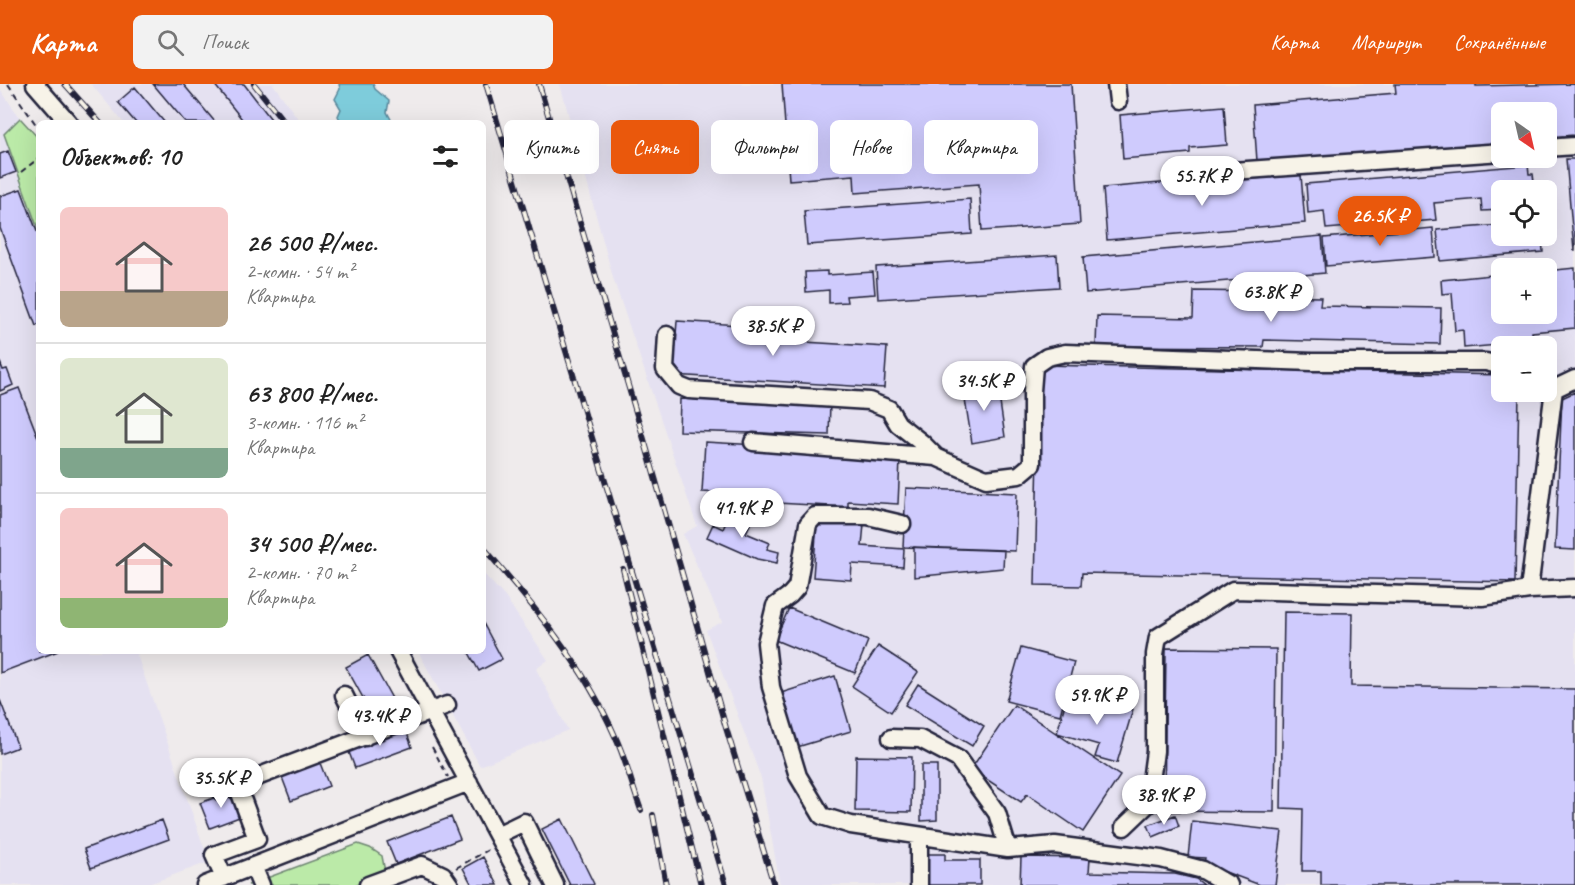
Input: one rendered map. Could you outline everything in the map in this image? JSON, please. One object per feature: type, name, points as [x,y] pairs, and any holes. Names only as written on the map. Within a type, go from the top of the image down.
[{"type":"street","points":[[35,84],[66,120]]},
{"type":"street","points":[[1116,84],[1118,101]]},
{"type":"street","points":[[1557,147],[1575,146]]},
{"type":"street","points":[[1218,172],[1491,153]]},
{"type":"street","points":[[667,335],[665,369],[679,386],[689,390],[869,401],[889,409],[898,424],[922,442],[936,457]]},
{"type":"street","points":[[753,442],[936,457],[986,479],[1019,475],[1032,464],[1034,366],[1047,357],[1065,353],[1312,362],[1491,363]]},
{"type":"street","points":[[1557,384],[1575,379]]},
{"type":"street","points":[[1528,590],[1548,402]]},
{"type":"street","points":[[902,524],[868,516],[815,516],[808,524],[797,587],[790,596],[775,606],[766,643],[771,687],[798,776],[822,816],[851,825],[1008,849],[1055,845],[1161,859],[1203,870],[1229,885]]},
{"type":"street","points":[[1124,827],[1148,804],[1155,751],[1155,654],[1158,637],[1233,590],[1482,597],[1528,590],[1575,588]]},
{"type":"street","points":[[400,654],[524,885]]},
{"type":"street","points":[[344,695],[365,737]]},
{"type":"street","points":[[220,791],[447,705]]},
{"type":"street","points":[[891,738],[920,739],[958,759],[997,813],[1008,849]]},
{"type":"street","points":[[205,885],[469,782]]},
{"type":"street","points":[[224,878],[214,855],[257,839],[237,785]]},
{"type":"street","points":[[497,835],[524,822],[555,885]]},
{"type":"street","points":[[919,836],[919,885]]},
{"type":"street","points":[[368,885],[422,865],[447,880]]},
{"type":"street","points":[[253,866],[261,885]]},
{"type":"path","points":[[8,84],[36,125]]},
{"type":"path","points":[[21,172],[36,160]]},
{"type":"path","points":[[428,738],[454,789]]},
{"type":"path","points":[[447,880],[488,850]]},
{"type":"shaded area","points":[[91,84],[273,84],[299,120],[121,120]]},
{"type":"shaded area","points":[[560,84],[1575,84],[1575,885],[780,885],[761,778],[706,630],[722,622],[683,534],[697,526],[614,281],[585,174],[599,174],[599,120],[570,120]]},
{"type":"shaded area","points":[[0,89],[20,118],[4,134],[36,224],[36,654],[138,654],[209,862],[146,885],[0,885]]},
{"type":"shaded area","points":[[486,576],[505,597],[548,660],[536,669],[568,730],[480,766],[420,654],[486,654]]},
{"type":"green space","points":[[20,118],[36,136],[36,224],[4,134]]},
{"type":"green space","points":[[358,844],[382,856],[385,872],[372,885],[248,885]]},
{"type":"water","points":[[339,84],[373,84],[375,89],[389,101],[387,112],[391,120],[340,120],[338,116],[341,109],[335,99],[340,89]]},
{"type":"building","points":[[153,84],[183,84],[213,120],[183,120]]},
{"type":"building","points":[[214,84],[244,84],[272,120],[243,120]]},
{"type":"building","points":[[782,84],[1071,84],[1080,224],[982,231],[979,184],[855,193],[854,175],[789,180],[789,174],[818,174],[818,120],[785,120]]},
{"type":"building","points":[[1395,84],[1476,84],[1476,86],[1575,84],[1575,135],[1557,136],[1557,102],[1491,102],[1491,146],[1350,158],[1349,154],[1257,161],[1253,105],[1396,93]]},
{"type":"building","points":[[135,87],[162,120],[133,120],[118,102]]},
{"type":"building","points":[[1224,106],[1227,145],[1190,148],[1190,153],[1123,159],[1120,115]]},
{"type":"building","points":[[8,151],[16,172],[0,178],[0,154]]},
{"type":"building","points":[[1566,159],[1575,159],[1575,251],[1574,251]]},
{"type":"building","points":[[1493,168],[1528,168],[1529,174],[1533,174],[1534,180],[1491,180],[1491,211],[1482,211],[1481,199],[1434,203],[1436,220],[1326,229],[1324,211],[1308,213],[1306,184]]},
{"type":"building","points":[[1301,175],[1305,223],[1107,240],[1103,188],[1206,179],[1206,183]]},
{"type":"building","points":[[21,189],[36,229],[36,326],[0,228],[0,196]]},
{"type":"building","points":[[970,199],[972,234],[807,245],[804,211]]},
{"type":"building","points":[[1491,226],[1491,246],[1543,246],[1543,252],[1440,261],[1437,230]]},
{"type":"building","points":[[1433,228],[1435,257],[1326,266],[1324,238]]},
{"type":"building","points":[[1322,236],[1325,273],[1086,293],[1083,257]]},
{"type":"building","points":[[1057,255],[1059,287],[878,299],[876,267]]},
{"type":"building","points":[[1575,268],[1575,328],[1532,332],[1532,336],[1491,336],[1491,346],[1464,348],[1463,330],[1455,331],[1452,293],[1442,294],[1441,280],[1491,275],[1491,324],[1557,324],[1557,270]]},
{"type":"building","points":[[827,271],[827,275],[873,272],[875,294],[846,296],[847,302],[829,303],[829,290],[806,292],[805,272]]},
{"type":"building","points":[[1194,291],[1265,292],[1265,296],[1321,297],[1320,306],[1441,308],[1440,344],[1264,340],[1263,347],[1096,346],[1097,316],[1193,318]]},
{"type":"building","points":[[677,321],[772,327],[771,340],[887,347],[884,388],[673,375]]},
{"type":"building","points":[[0,362],[3,370],[7,369],[13,385],[0,391]]},
{"type":"building","points":[[1040,365],[1491,375],[1491,402],[1519,402],[1515,582],[1082,573],[1081,586],[1035,585]]},
{"type":"building","points":[[997,382],[1005,437],[972,443],[963,387]]},
{"type":"building","points":[[19,388],[36,432],[36,654],[50,654],[0,673],[0,395]]},
{"type":"building","points":[[1575,392],[1575,550],[1555,549],[1562,398]]},
{"type":"building","points":[[680,399],[830,403],[829,435],[679,431]]},
{"type":"building","points":[[705,442],[808,448],[900,460],[898,504],[848,501],[848,507],[759,502],[759,495],[702,492]]},
{"type":"building","points":[[906,488],[1017,493],[1015,551],[903,547]]},
{"type":"building","points":[[731,511],[752,520],[746,533],[770,543],[767,549],[779,552],[777,563],[757,559],[707,537],[713,524],[723,529]]},
{"type":"building","points":[[817,521],[864,524],[862,546],[904,549],[903,567],[852,564],[851,580],[813,577]]},
{"type":"building","points":[[914,547],[1004,550],[1003,568],[914,577]]},
{"type":"building","points":[[789,608],[868,641],[855,673],[775,640]]},
{"type":"building","points":[[1284,612],[1352,613],[1351,686],[1575,689],[1575,885],[1321,885],[1321,871],[1302,871],[1303,809],[1281,808]]},
{"type":"building","points":[[486,629],[502,659],[479,671],[470,654],[486,654]]},
{"type":"building","points":[[878,646],[918,672],[891,712],[852,686]]},
{"type":"building","points":[[1021,648],[1074,662],[1060,715],[1006,701]]},
{"type":"building","points":[[1166,648],[1276,649],[1274,812],[1164,811]]},
{"type":"building","points":[[368,655],[400,713],[378,725],[346,667]]},
{"type":"building","points":[[835,676],[851,731],[797,747],[781,693]]},
{"type":"building","points":[[918,684],[984,726],[972,746],[905,705]]},
{"type":"building","points":[[0,700],[18,747],[0,754]]},
{"type":"building","points":[[1066,700],[1097,708],[1100,700],[1133,709],[1117,763],[1095,757],[1099,745],[1057,733]]},
{"type":"building","points":[[1014,705],[1120,776],[1083,832],[1027,794],[1021,802],[971,769]]},
{"type":"building","points":[[404,725],[412,747],[355,768],[347,747]]},
{"type":"building","points":[[856,756],[912,757],[911,812],[855,811]]},
{"type":"building","points":[[318,758],[329,786],[291,801],[280,772]]},
{"type":"building","points":[[921,765],[937,765],[937,820],[921,821]]},
{"type":"building","points":[[233,791],[242,816],[210,828],[200,803]]},
{"type":"building","points":[[1175,815],[1179,826],[1153,837],[1148,825]]},
{"type":"building","points":[[451,817],[460,839],[396,864],[387,842]]},
{"type":"building","points":[[562,819],[593,885],[570,885],[542,829]]},
{"type":"building","points":[[162,820],[169,839],[91,868],[84,849]]},
{"type":"building","points":[[1192,821],[1282,831],[1275,885],[1260,885],[1204,864],[1205,858],[1188,857]]},
{"type":"building","points":[[928,854],[945,854],[945,860],[980,860],[980,885],[928,885]]},
{"type":"building","points":[[483,857],[498,885],[472,885],[463,868]]},
{"type":"building","points":[[1021,857],[1090,858],[1089,872],[1175,874],[1196,879],[1204,885],[1020,885]]},
{"type":"railway","points":[[65,84],[97,120]]},
{"type":"railway","points":[[254,84],[283,120]]},
{"type":"railway","points":[[486,84],[726,885]]},
{"type":"railway","points":[[539,84],[646,446],[726,728],[774,885]]},
{"type":"railway","points":[[486,551],[539,614],[573,660],[588,685],[619,745],[641,810]]},
{"type":"railway","points":[[623,569],[701,885]]},
{"type":"railway","points":[[653,815],[666,885]]}]
